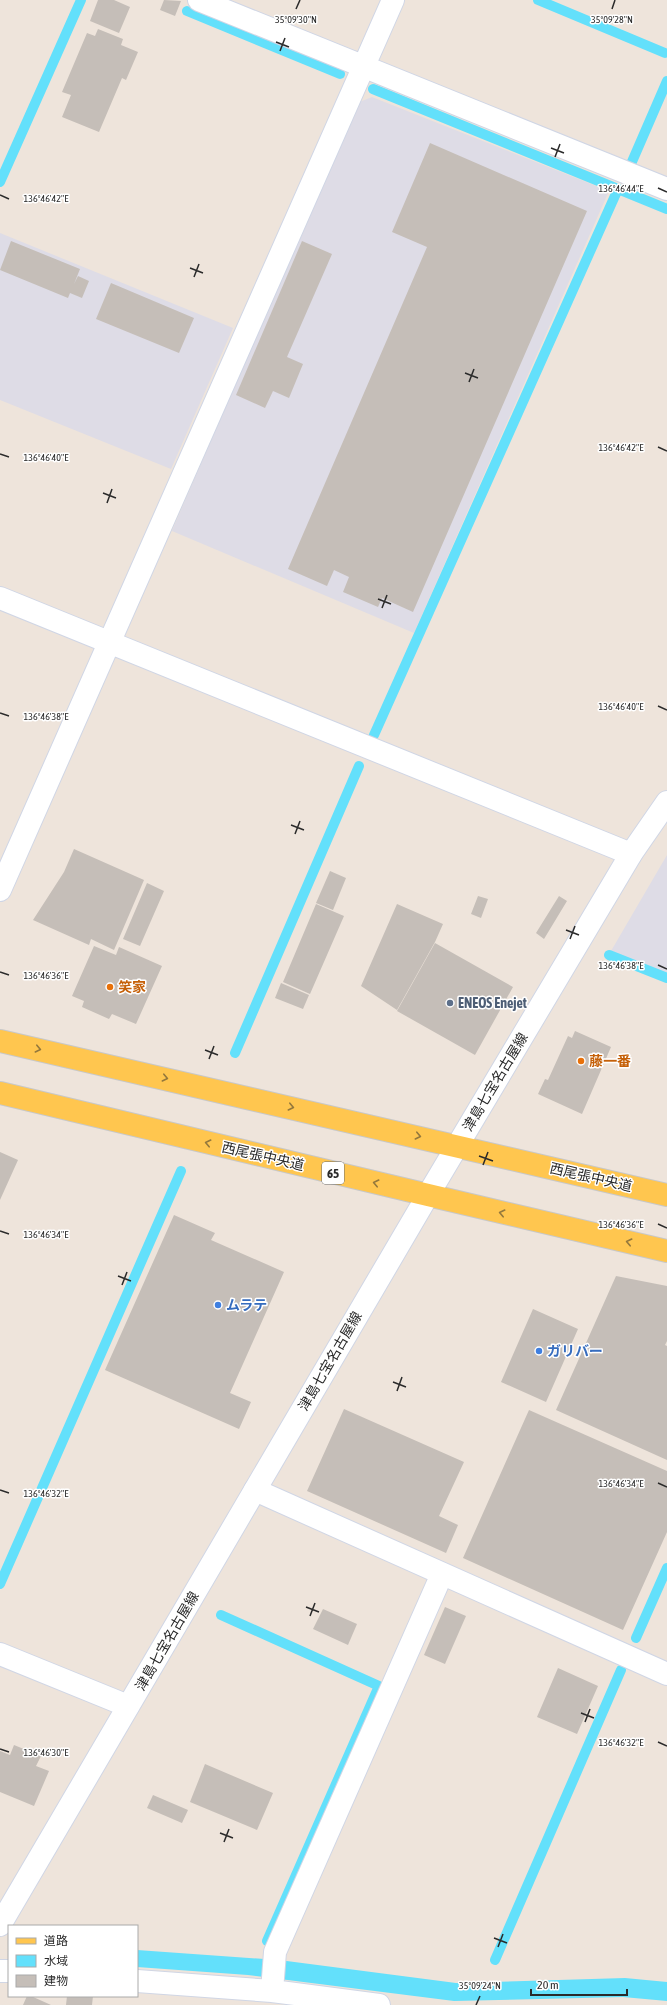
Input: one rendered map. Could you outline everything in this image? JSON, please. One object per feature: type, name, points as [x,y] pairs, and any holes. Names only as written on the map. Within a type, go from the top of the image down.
[{"type":"main road","name":"西尾張中央道","points":[[0,1041],[458,1145],[667,1195]]},
{"type":"main road","name":"西尾張中央道","points":[[0,1093],[667,1251]]},
{"type":"street","points":[[199,0],[667,189]]},
{"type":"street","points":[[0,890],[393,0]]},
{"type":"street","points":[[0,598],[631,854]]},
{"type":"street","name":"津島七宝名古屋線","points":[[0,1925],[428,1195],[631,854],[667,802]]},
{"type":"street","points":[[255,1490],[667,1674]]},
{"type":"street","points":[[272,1987],[275,1952],[442,1574]]},
{"type":"street","points":[[0,1654],[128,1706]]},
{"type":"street","points":[[138,1981],[272,1987],[316,2001],[379,2005]]},
{"type":"shaded area","points":[[372,97],[609,191],[414,633],[172,531],[357,103]]},
{"type":"shaded area","points":[[0,233],[233,328],[171,469],[0,400]]},
{"type":"shaded area","points":[[667,855],[667,974],[611,951]]},
{"type":"water","points":[[138,1950],[279,1960],[456,1983],[625,1978],[667,1982],[667,2001],[623,1997],[454,2001],[248,1975],[138,1967]]},
{"type":"building","points":[[98,0],[114,0],[130,7],[119,33],[90,21]]},
{"type":"building","points":[[164,0],[181,1],[175,16],[160,10]]},
{"type":"building","points":[[98,29],[123,39],[121,45],[138,52],[126,80],[122,78],[99,132],[62,117],[71,95],[62,92],[87,33],[95,36]]},
{"type":"building","points":[[430,143],[587,211],[413,612],[382,598],[378,607],[343,592],[349,577],[334,570],[327,586],[288,569],[427,247],[392,232]]},
{"type":"building","points":[[11,241],[80,269],[74,284],[78,276],[89,281],[82,298],[70,293],[68,298],[0,270]]},
{"type":"building","points":[[302,241],[332,254],[287,357],[303,364],[289,398],[273,391],[265,408],[236,395]]},
{"type":"building","points":[[111,283],[194,318],[179,353],[96,319]]},
{"type":"building","points":[[74,849],[144,880],[114,950],[91,939],[89,945],[33,920],[64,872]]},
{"type":"building","points":[[330,871],[346,878],[333,910],[316,903]]},
{"type":"building","points":[[147,883],[164,891],[140,946],[123,939]]},
{"type":"building","points":[[478,896],[488,899],[481,918],[471,914]]},
{"type":"building","points":[[559,896],[567,901],[544,939],[536,933]]},
{"type":"building","points":[[316,904],[344,916],[310,994],[283,982]]},
{"type":"building","points":[[397,904],[443,924],[435,942],[397,1010],[361,986]]},
{"type":"building","points":[[435,943],[513,987],[475,1055],[397,1011]]},
{"type":"building","points":[[94,946],[116,955],[119,947],[162,966],[136,1024],[112,1014],[109,1019],[82,1007],[84,1001],[72,996]]},
{"type":"building","points":[[281,983],[309,995],[303,1009],[275,998]]},
{"type":"building","points":[[575,1031],[611,1047],[582,1114],[538,1094],[545,1079],[548,1080],[568,1036],[572,1038]]},
{"type":"building","points":[[0,1152],[18,1160],[0,1200]]},
{"type":"building","points":[[174,1215],[215,1233],[211,1240],[284,1272],[230,1393],[251,1402],[239,1429],[105,1370]]},
{"type":"building","points":[[616,1276],[667,1286],[667,1341],[665,1345],[667,1346],[667,1460],[556,1410]]},
{"type":"building","points":[[533,1309],[578,1329],[546,1402],[501,1382]]},
{"type":"building","points":[[344,1409],[464,1462],[439,1516],[458,1525],[446,1553],[307,1491]]},
{"type":"building","points":[[529,1410],[667,1471],[667,1532],[623,1630],[463,1558]]},
{"type":"building","points":[[445,1607],[466,1616],[445,1664],[424,1655]]},
{"type":"building","points":[[323,1609],[357,1624],[348,1645],[313,1629]]},
{"type":"building","points":[[558,1668],[598,1686],[577,1734],[537,1717]]},
{"type":"building","points":[[14,1745],[41,1756],[36,1766],[49,1771],[34,1806],[0,1792],[0,1751],[10,1755]]},
{"type":"building","points":[[205,1764],[273,1793],[257,1830],[190,1802]]},
{"type":"building","points":[[153,1795],[188,1810],[182,1823],[147,1808]]},
{"type":"building","points":[[27,1997],[33,1997],[51,2005],[23,2005]]},
{"type":"building","points":[[67,1997],[93,1997],[92,2005],[66,2005]]},
{"type":"waterway","points":[[0,182],[81,0]]},
{"type":"waterway","points":[[538,0],[665,53]]},
{"type":"waterway","points":[[187,11],[340,74]]},
{"type":"waterway","points":[[631,164],[667,81]]},
{"type":"waterway","points":[[373,89],[667,209]]},
{"type":"waterway","points":[[374,735],[618,189]]},
{"type":"waterway","points":[[235,1053],[359,766]]},
{"type":"waterway","points":[[609,955],[667,978]]},
{"type":"waterway","points":[[0,1584],[181,1171]]},
{"type":"waterway","points":[[636,1638],[667,1568]]},
{"type":"waterway","points":[[221,1615],[379,1686],[267,1941]]},
{"type":"waterway","points":[[495,1960],[621,1670]]},
{"type":"place","name":"笑家","points":[[110,987]]},
{"type":"place","name":"ENEOS Enejet","points":[[450,1003]]},
{"type":"place","name":"藤一番","points":[[581,1061]]},
{"type":"place","name":"ムラテ","points":[[218,1305]]},
{"type":"place","name":"ガリバー","points":[[539,1351]]}]
